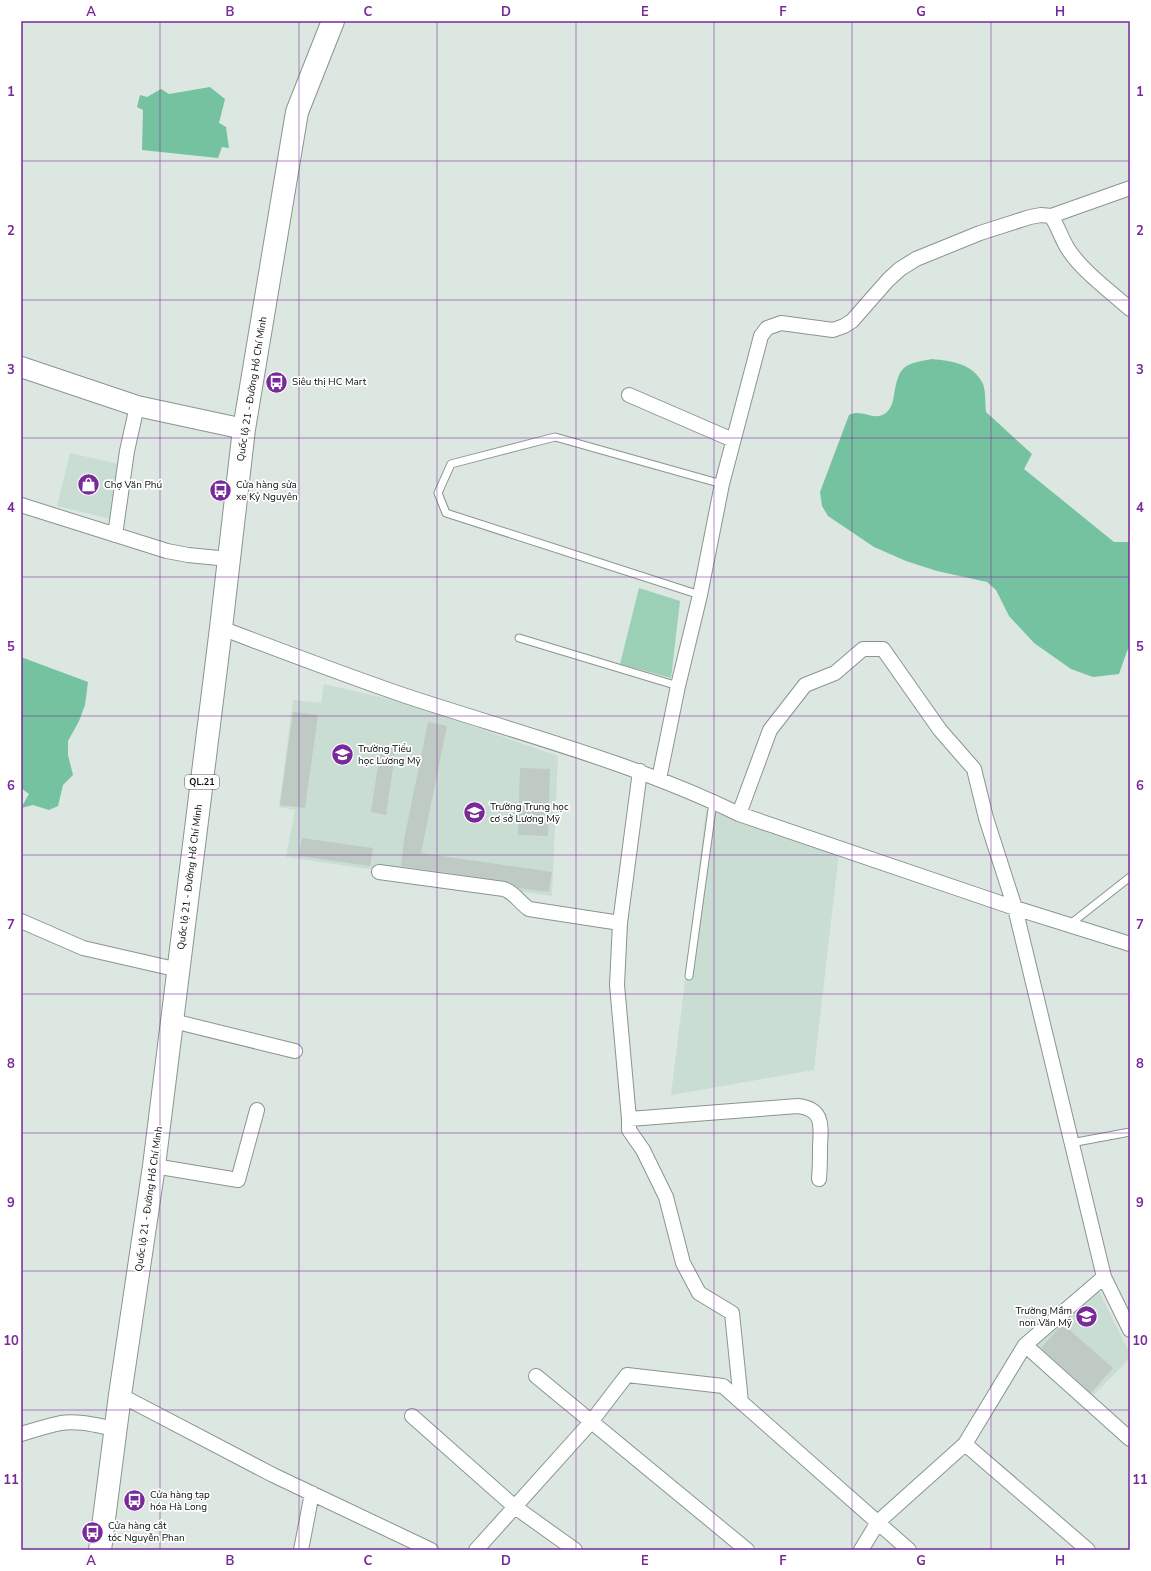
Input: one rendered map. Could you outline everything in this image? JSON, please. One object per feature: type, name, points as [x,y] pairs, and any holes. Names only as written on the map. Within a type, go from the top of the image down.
[{"type":"highway","name":"Quốc lộ 21 - Đường Hồ Chí Minh","points":[[100,1550],[120,1395],[154,1166],[173,1021],[244,429],[297,112],[333,21]]},
{"type":"street","points":[[659,779],[678,686],[700,595],[722,484],[761,336],[767,328],[781,323],[833,330],[844,326],[852,321],[900,269],[916,259],[980,232],[1030,217],[1041,215],[1051,216],[1130,188]]},
{"type":"street","points":[[1051,216],[1067,248],[1077,261],[1130,309]]},
{"type":"street","points":[[21,367],[137,406],[244,429]]},
{"type":"street","points":[[629,395],[733,440]]},
{"type":"street","points":[[115,535],[127,451],[137,406]]},
{"type":"street","points":[[21,505],[167,551],[188,555],[229,559]]},
{"type":"street","points":[[221,628],[404,695],[640,771],[713,801],[739,814],[1015,908],[1130,944]]},
{"type":"street","points":[[739,814],[770,730],[805,685],[835,673],[863,649],[883,649],[940,730],[974,769],[986,818],[1015,908],[1104,1277],[1130,1330]]},
{"type":"street","points":[[640,771],[620,923],[617,985],[629,1130],[643,1150],[666,1197],[683,1262],[700,1293],[732,1313],[741,1402]]},
{"type":"street","points":[[379,872],[500,888],[513,894],[529,909],[620,923]]},
{"type":"street","points":[[21,921],[83,948],[179,970]]},
{"type":"street","points":[[173,1021],[295,1051]]},
{"type":"street","points":[[629,1119],[798,1106],[808,1107],[814,1112],[821,1124],[819,1179]]},
{"type":"street","points":[[154,1166],[238,1180],[257,1110]]},
{"type":"street","points":[[861,1550],[878,1522],[965,1444],[1025,1346],[1104,1277]]},
{"type":"street","points":[[1025,1346],[1130,1439]]},
{"type":"street","points":[[476,1550],[591,1422],[627,1375],[723,1386],[909,1550]]},
{"type":"street","points":[[536,1376],[747,1550]]},
{"type":"street","points":[[120,1395],[273,1475],[431,1550]]},
{"type":"street","points":[[412,1416],[515,1507],[575,1550]]},
{"type":"street","points":[[21,1434],[66,1423],[97,1425],[116,1429]]},
{"type":"street","points":[[965,1444],[1088,1550]]},
{"type":"street","points":[[301,1550],[312,1493]]},
{"type":"lane","points":[[700,595],[446,513],[438,493],[451,464],[555,437],[722,484]]},
{"type":"lane","points":[[519,638],[678,686]]},
{"type":"lane","points":[[689,976],[713,801]]},
{"type":"lane","points":[[1069,925],[1130,877]]},
{"type":"lane","points":[[1071,1143],[1130,1132]]},
{"type":"shaded area","points":[[210,87],[225,99],[219,123],[226,127],[229,148],[222,147],[218,158],[142,150],[143,110],[137,107],[140,95],[147,97],[161,89],[169,94]]},
{"type":"shaded area","points":[[932,359],[961,364],[979,377],[984,387],[986,412],[1032,454],[1024,469],[1114,542],[1130,542],[1130,647],[1127,651],[1119,674],[1093,677],[1071,669],[1034,643],[1009,616],[996,590],[987,582],[937,571],[906,561],[874,547],[828,516],[822,506],[820,492],[849,415],[859,413],[878,416],[887,412],[892,404],[898,378],[904,368],[915,363]]},
{"type":"shaded area","name":"Chợ Văn Phú","points":[[70,453],[119,464],[110,519],[57,506]]},
{"type":"shaded area","points":[[639,588],[680,601],[671,678],[620,664]]},
{"type":"shaded area","points":[[21,657],[88,682],[85,705],[79,721],[68,741],[68,755],[73,775],[63,785],[58,806],[49,810],[33,805],[21,808],[29,794],[21,788]]},
{"type":"shaded area","points":[[324,684],[406,703],[558,756],[552,896],[286,857],[295,810],[279,807],[293,700],[321,703]]},
{"type":"shaded area","points":[[706,810],[839,852],[814,1070],[671,1095]]},
{"type":"shaded area","name":"Trường Mầm non Văn Mỹ","points":[[1097,1287],[1130,1354],[1130,1358],[1091,1398],[1029,1347]]},
{"type":"building","points":[[293,712],[318,715],[305,808],[280,805]]},
{"type":"building","points":[[428,722],[447,726],[421,853],[552,872],[549,892],[518,888],[505,881],[401,866],[404,840]]},
{"type":"building","points":[[381,745],[396,747],[386,815],[371,812]]},
{"type":"building","points":[[520,768],[550,769],[548,836],[518,835]]},
{"type":"building","points":[[302,838],[373,848],[370,866],[299,856]]},
{"type":"building","points":[[1063,1324],[1113,1368],[1091,1393],[1041,1348]]},
{"type":"place","name":"Siêu thị HC Mart","points":[[277,382]]},
{"type":"place","name":"Chợ Văn Phú","points":[[89,485]]},
{"type":"place","name":"Cửa hàng sửa xe Kỷ Nguyên","points":[[221,491]]},
{"type":"place","name":"Trường Tiểu học Lương Mỹ","points":[[342,755]]},
{"type":"place","name":"Trường Trung học cơ sở Lương Mỹ","points":[[474,813]]},
{"type":"place","name":"Trường Mầm non Văn Mỹ","points":[[1087,1317]]},
{"type":"place","name":"Cửa hàng tạp hóa Hà Long","points":[[135,1501]]},
{"type":"place","name":"Cửa hàng cắt tóc Nguyễn Phan","points":[[93,1532]]}]
